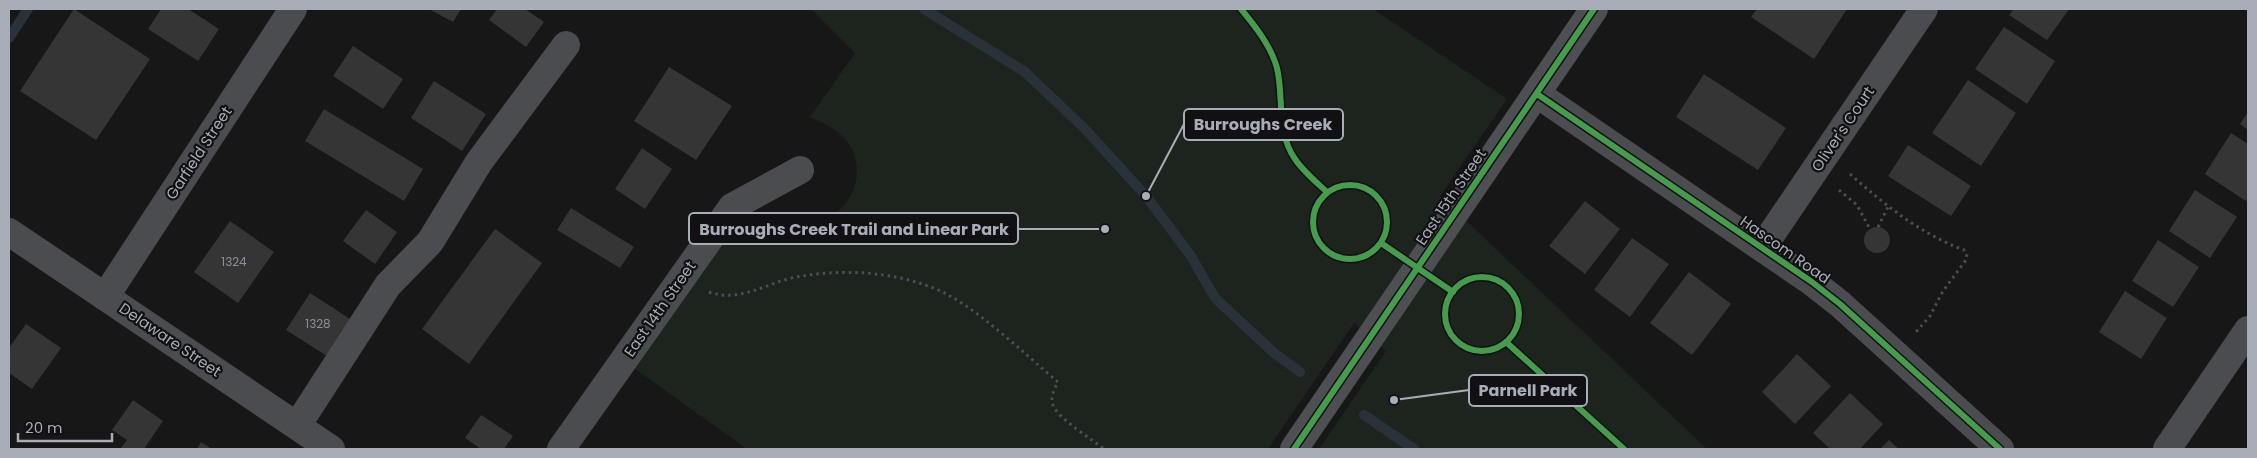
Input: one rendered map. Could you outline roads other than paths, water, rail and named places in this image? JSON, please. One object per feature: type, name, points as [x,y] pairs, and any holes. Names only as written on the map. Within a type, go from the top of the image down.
[{"type":"main road","name":"East 15th Street","points":[[1294,449],[1594,9]]},
{"type":"street","name":"Garfield Street","points":[[105,297],[293,9]]},
{"type":"street","name":"Oliver's Court","points":[[1762,248],[1924,9]]},
{"type":"street","points":[[297,426],[388,285],[430,242],[479,162],[566,45]]},
{"type":"street","name":"Hascom Road","points":[[1537,94],[1762,248],[1840,304],[2000,449]]},
{"type":"street","name":"East 14th Street","points":[[561,449],[732,207],[800,170]]},
{"type":"street","name":"Delaware Street","points":[[9,232],[331,449]]},
{"type":"street","points":[[2167,449],[2248,330]]},
{"type":"waterway","points":[[9,38],[28,9]]},
{"type":"waterway","points":[[924,9],[1025,72],[1086,130],[1146,196],[1191,256],[1215,298],[1273,352],[1300,372]]},
{"type":"waterway","points":[[1364,415],[1414,449]]},
{"type":"place","name":"Burroughs Creek","points":[[1146,196]]},
{"type":"place","name":"Burroughs Creek Trail and Linear Park","points":[[1105,229]]},
{"type":"place","name":"Parnell Park","points":[[1394,400]]}]
